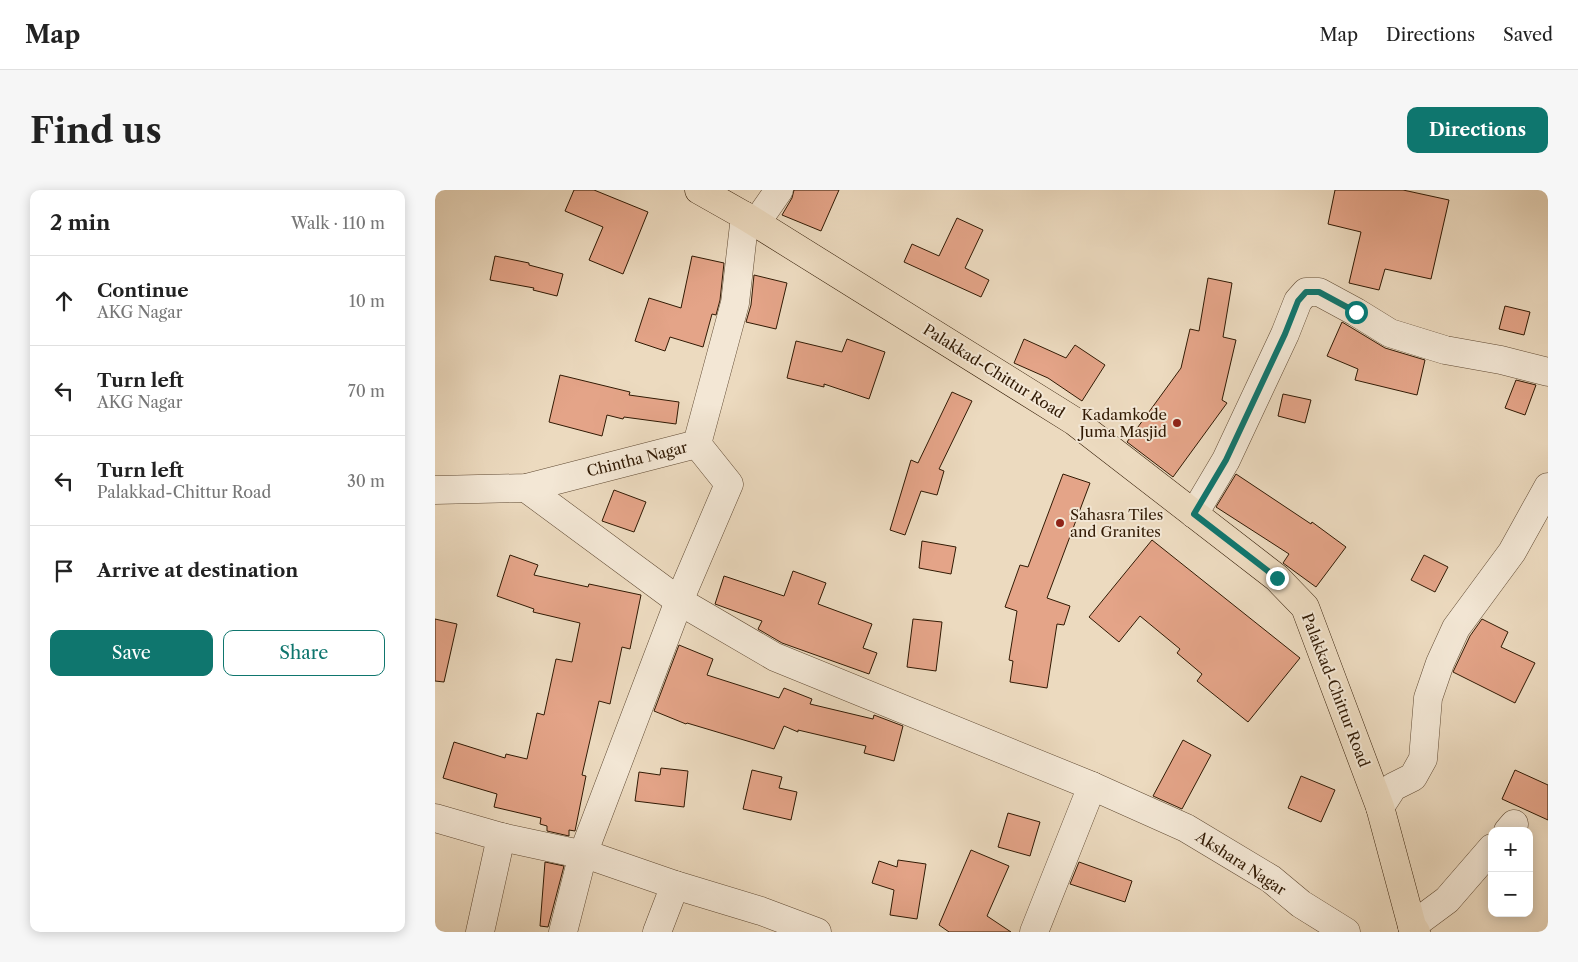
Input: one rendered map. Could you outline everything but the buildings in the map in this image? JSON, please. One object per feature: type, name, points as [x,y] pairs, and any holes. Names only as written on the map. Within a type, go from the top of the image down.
[{"type":"main road","name":"Palakkad-Chittur Road","points":[[699,190],[751,219],[1074,421],[1277,578],[1305,607],[1380,807],[1414,929]]},
{"type":"street","points":[[751,219],[779,190]]},
{"type":"street","name":"Chintha Nagar","points":[[435,490],[526,488],[697,444],[735,303],[751,219]]},
{"type":"street","points":[[1194,514],[1226,460],[1285,334],[1298,301],[1306,292],[1319,292],[1390,333],[1445,350],[1501,360],[1548,372]]},
{"type":"street","points":[[563,932],[583,854],[679,601],[729,484],[697,444]]},
{"type":"street","points":[[1380,807],[1393,788],[1413,777],[1423,759],[1428,698],[1456,628],[1511,552],[1548,487]]},
{"type":"street","name":"Akshara Nagar","points":[[526,488],[679,601],[775,657],[1092,786],[1186,828],[1271,878],[1301,904],[1345,932]]},
{"type":"street","points":[[1035,932],[1092,786]]},
{"type":"street","points":[[435,818],[501,837],[583,854],[761,911],[817,932]]},
{"type":"street","points":[[480,932],[501,837]]},
{"type":"street","points":[[1414,929],[1447,900],[1488,853]]},
{"type":"street","points":[[657,932],[675,885]]},
{"type":"place","name":"Kadamkode Juma Masjid","points":[[1177,423]]},
{"type":"place","name":"Sahasra Tiles and Granites","points":[[1060,523]]},
{"type":"route","points":[[1277,578],[1194,514],[1226,460],[1285,334],[1298,301],[1306,292],[1319,292],[1356,312]]}]
